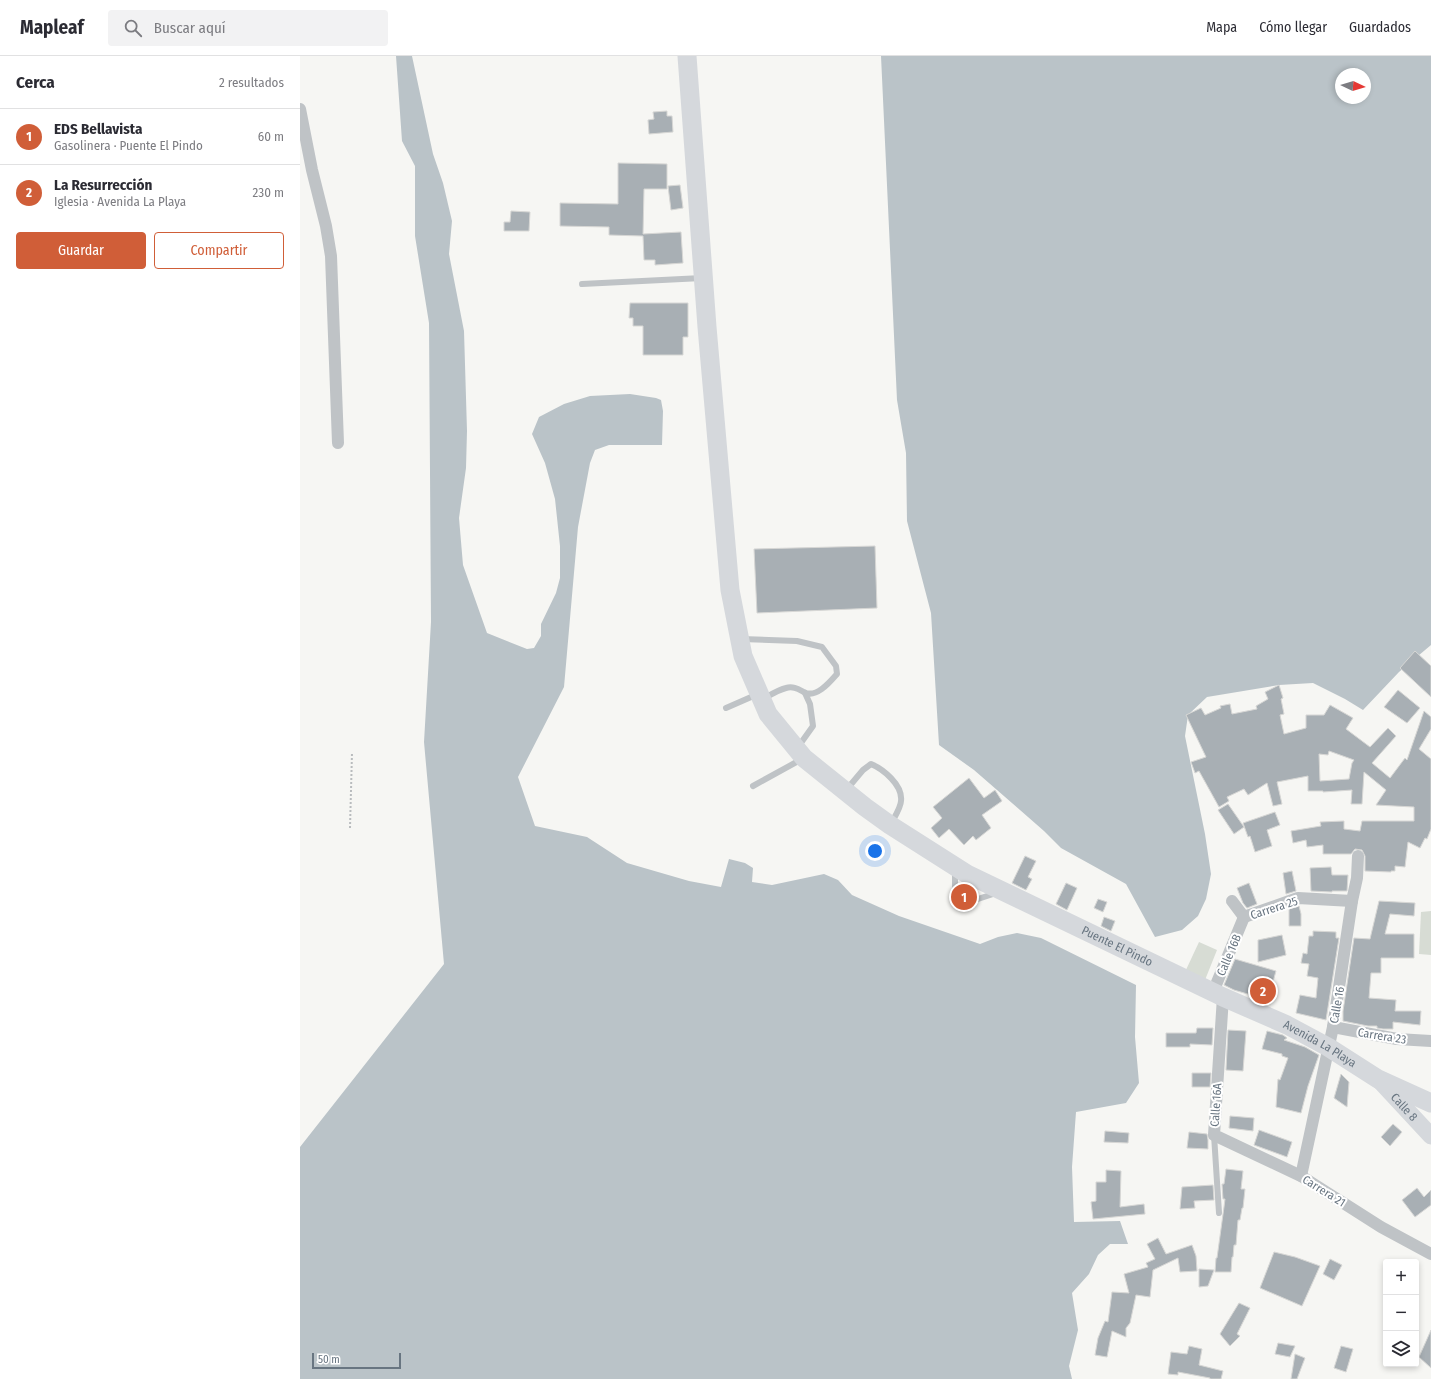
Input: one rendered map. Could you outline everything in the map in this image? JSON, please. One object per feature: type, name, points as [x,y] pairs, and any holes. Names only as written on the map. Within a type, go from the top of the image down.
[{"type":"main road","name":"Puente El Pindo","points":[[687,56],[730,590],[743,656],[768,714],[800,754],[845,791],[890,825],[955,867],[1002,892],[1214,992]]},
{"type":"main road","name":"Avenida La Playa","points":[[1214,992],[1287,1025],[1328,1047],[1378,1078],[1431,1103]]},
{"type":"main road","name":"Calle 8","points":[[1378,1078],[1431,1136]]},
{"type":"street","points":[[300,109],[312,170],[326,226],[331,256],[338,443]]},
{"type":"street","name":"Calle 16","points":[[1301,1176],[1333,1028],[1352,901],[1357,878],[1358,856]]},
{"type":"street","name":"Carrera 25","points":[[1244,917],[1298,898],[1352,901]]},
{"type":"street","points":[[1232,901],[1244,917]]},
{"type":"street","name":"Calle 16B","points":[[1214,992],[1244,917]]},
{"type":"street","name":"Calle 16A","points":[[1214,992],[1214,1135]]},
{"type":"street","name":"Carrera 23","points":[[1333,1028],[1397,1040],[1431,1041]]},
{"type":"street","name":"Carrera 21","points":[[1214,1135],[1301,1176],[1381,1227],[1431,1254]]},
{"type":"lane","points":[[582,284],[704,278]]},
{"type":"lane","points":[[740,639],[797,641],[822,647],[836,666],[837,674],[827,686],[812,694],[805,693]]},
{"type":"lane","points":[[726,708],[787,687],[799,688],[805,693],[810,704],[813,726],[800,754],[753,786]]},
{"type":"lane","points":[[845,791],[863,770],[871,764],[881,768],[898,786],[901,801],[890,825]]},
{"type":"lane","points":[[955,867],[955,886],[958,890]]},
{"type":"lane","points":[[971,899],[978,899],[1002,892]]},
{"type":"lane","name":"Calle 16A","points":[[1214,1135],[1219,1213]]},
{"type":"path","points":[[350,828],[352,753]]},
{"type":"shaded area","points":[[396,56],[412,56],[433,154],[443,183],[452,221],[449,254],[464,331],[467,431],[466,468],[459,518],[463,565],[487,633],[527,649],[534,648],[541,636],[541,624],[556,593],[560,578],[560,546],[555,499],[545,463],[532,434],[539,417],[564,404],[590,396],[630,394],[661,400],[663,411],[662,445],[609,445],[595,450],[590,463],[578,527],[564,687],[518,777],[535,826],[587,837],[627,863],[689,881],[721,887],[729,859],[745,863],[753,868],[752,882],[772,885],[824,874],[838,880],[852,895],[899,916],[980,944],[998,937],[1017,933],[1041,938],[1136,985],[1135,1037],[1139,1083],[1126,1103],[1076,1112],[1072,1167],[1074,1222],[1120,1221],[1128,1244],[1110,1244],[1098,1255],[1089,1274],[1072,1293],[1078,1330],[1069,1366],[1072,1379],[300,1379],[300,1147],[444,964],[424,742],[431,622],[429,323],[415,236],[415,166],[402,141]]},
{"type":"shaded area","points":[[881,56],[1431,56],[1431,645],[1399,672],[1363,710],[1313,683],[1279,685],[1207,697],[1188,715],[1185,736],[1205,834],[1211,874],[1206,899],[1198,916],[1182,930],[1155,937],[1126,884],[1061,848],[1044,831],[974,770],[939,745],[931,613],[907,521],[906,453],[897,400]]},
{"type":"shaded area","points":[[1431,911],[1431,955],[1419,954],[1421,912]]},
{"type":"shaded area","points":[[1199,942],[1217,950],[1205,980],[1185,972]]},
{"type":"building","points":[[667,111],[667,116],[672,116],[673,132],[649,134],[648,120],[654,119],[653,112]]},
{"type":"building","points":[[618,163],[667,164],[667,189],[644,189],[643,234],[681,232],[683,263],[655,265],[655,260],[644,260],[643,236],[609,235],[609,227],[560,226],[560,203],[618,204]]},
{"type":"building","points":[[680,185],[683,208],[671,210],[668,186]]},
{"type":"building","points":[[511,211],[530,212],[529,231],[504,231],[504,222],[510,222]]},
{"type":"building","points":[[630,303],[688,303],[688,337],[683,337],[683,355],[643,355],[643,326],[633,326],[633,318],[629,318]]},
{"type":"building","points":[[875,546],[877,608],[757,613],[754,549]]},
{"type":"building","points":[[1415,651],[1431,666],[1431,697],[1400,668]]},
{"type":"building","points":[[1279,685],[1283,698],[1281,699],[1284,714],[1280,715],[1284,734],[1306,728],[1306,715],[1324,715],[1330,705],[1353,718],[1346,729],[1370,747],[1388,728],[1396,736],[1372,763],[1390,778],[1405,758],[1407,760],[1424,711],[1431,717],[1431,729],[1419,749],[1431,759],[1431,829],[1427,839],[1425,838],[1420,848],[1408,842],[1405,867],[1395,866],[1395,871],[1391,872],[1365,871],[1365,856],[1362,850],[1355,849],[1351,854],[1323,854],[1323,845],[1307,847],[1306,840],[1293,843],[1291,831],[1321,826],[1320,822],[1344,821],[1344,829],[1360,831],[1362,821],[1414,821],[1414,807],[1376,805],[1386,790],[1364,772],[1362,804],[1351,804],[1352,790],[1323,792],[1308,791],[1308,776],[1277,782],[1282,804],[1273,806],[1267,783],[1248,795],[1244,789],[1227,797],[1229,801],[1219,807],[1199,771],[1195,773],[1191,762],[1206,757],[1186,715],[1201,708],[1205,715],[1221,708],[1220,706],[1230,704],[1232,714],[1257,709],[1256,706],[1268,699],[1265,692]],"holes":[[[1329,751],[1354,760],[1349,779],[1320,781],[1319,754],[1328,755]]]},
{"type":"building","points":[[1398,690],[1420,708],[1407,723],[1384,707]]},
{"type":"building","points":[[969,778],[984,798],[995,790],[1002,801],[982,815],[991,828],[976,840],[973,836],[964,845],[949,829],[939,838],[931,828],[942,818],[933,807]]},
{"type":"building","points":[[1228,804],[1244,827],[1234,834],[1218,810]]},
{"type":"building","points":[[1275,812],[1280,825],[1267,830],[1272,846],[1255,852],[1250,836],[1248,837],[1243,823]]},
{"type":"building","points":[[1025,856],[1036,861],[1028,877],[1032,879],[1026,890],[1012,883]]},
{"type":"building","points":[[1331,867],[1332,875],[1348,875],[1347,891],[1311,891],[1310,868]]},
{"type":"building","points":[[1292,871],[1296,891],[1286,894],[1283,873]]},
{"type":"building","points":[[1066,883],[1077,888],[1067,910],[1056,904]]},
{"type":"building","points":[[1249,883],[1257,904],[1247,908],[1243,903],[1237,888]]},
{"type":"building","points":[[962,889],[973,894],[967,897],[967,901],[969,903],[967,907],[953,900],[956,894],[961,893]]},
{"type":"building","points":[[1098,899],[1107,902],[1103,912],[1094,908]]},
{"type":"building","points":[[1379,901],[1415,903],[1414,916],[1390,914],[1385,934],[1414,934],[1414,958],[1381,958],[1381,973],[1371,973],[1369,998],[1396,1000],[1395,1011],[1421,1011],[1420,1025],[1393,1022],[1393,1029],[1383,1029],[1377,1028],[1377,1026],[1368,1026],[1343,1021],[1343,1011],[1354,938],[1370,939]]},
{"type":"building","points":[[1299,906],[1301,926],[1289,926],[1289,909]]},
{"type":"building","points":[[1104,917],[1115,921],[1111,931],[1101,926]]},
{"type":"building","points":[[1313,931],[1336,932],[1336,938],[1339,938],[1326,1020],[1296,1013],[1300,995],[1316,998],[1318,978],[1307,976],[1309,964],[1301,963],[1303,953],[1307,954],[1309,936],[1313,936]]},
{"type":"building","points":[[1282,935],[1286,955],[1258,962],[1258,940]]},
{"type":"building","points":[[1235,959],[1276,971],[1268,1000],[1234,990],[1224,985]]},
{"type":"building","points":[[1197,1028],[1213,1028],[1212,1045],[1190,1044],[1190,1047],[1166,1047],[1166,1033],[1196,1033]]},
{"type":"building","points":[[1228,1030],[1246,1031],[1243,1071],[1226,1070]]},
{"type":"building","points":[[1267,1031],[1283,1035],[1287,1038],[1284,1040],[1305,1047],[1319,1055],[1308,1086],[1301,1113],[1276,1107],[1278,1079],[1280,1080],[1288,1058],[1282,1056],[1282,1054],[1262,1049]]},
{"type":"building","points":[[1192,1073],[1211,1073],[1210,1087],[1192,1087]]},
{"type":"building","points":[[1341,1074],[1349,1082],[1347,1107],[1334,1098]]},
{"type":"building","points":[[1230,1116],[1254,1118],[1253,1131],[1229,1128]]},
{"type":"building","points":[[1393,1124],[1402,1132],[1390,1146],[1381,1137]]},
{"type":"building","points":[[1259,1130],[1292,1142],[1287,1157],[1254,1145]]},
{"type":"building","points":[[1105,1131],[1129,1133],[1128,1143],[1104,1142]]},
{"type":"building","points":[[1189,1132],[1207,1134],[1208,1149],[1187,1148]]},
{"type":"building","points":[[1226,1169],[1243,1171],[1241,1189],[1245,1189],[1243,1208],[1240,1220],[1238,1220],[1236,1245],[1234,1245],[1231,1272],[1215,1272],[1225,1199],[1223,1199],[1222,1184],[1224,1184]]},
{"type":"building","points":[[1106,1170],[1121,1171],[1120,1207],[1144,1204],[1145,1214],[1093,1219],[1091,1202],[1096,1201],[1096,1182],[1106,1182]]},
{"type":"building","points":[[1213,1185],[1214,1200],[1194,1201],[1195,1208],[1180,1209],[1182,1187]]},
{"type":"building","points":[[1417,1188],[1424,1197],[1431,1190],[1431,1205],[1415,1217],[1402,1200]]},
{"type":"building","points":[[1158,1238],[1166,1254],[1192,1245],[1196,1256],[1197,1271],[1180,1272],[1178,1258],[1153,1270],[1150,1297],[1136,1295],[1130,1323],[1126,1328],[1126,1337],[1112,1331],[1107,1357],[1095,1355],[1098,1338],[1105,1321],[1108,1322],[1112,1292],[1129,1293],[1124,1274],[1148,1267],[1146,1263],[1155,1259],[1147,1244]]},
{"type":"building","points":[[1274,1252],[1295,1257],[1320,1266],[1302,1306],[1260,1288]]},
{"type":"building","points":[[1330,1259],[1342,1265],[1334,1280],[1323,1274]]},
{"type":"building","points":[[1199,1269],[1214,1270],[1208,1286],[1199,1287]]},
{"type":"building","points":[[1239,1303],[1250,1308],[1237,1334],[1240,1336],[1230,1346],[1220,1334]]},
{"type":"building","points":[[1431,1330],[1431,1368],[1419,1357]]},
{"type":"building","points":[[1278,1343],[1295,1346],[1290,1357],[1275,1354]]},
{"type":"building","points":[[1189,1346],[1202,1349],[1199,1365],[1223,1371],[1221,1379],[1210,1379],[1178,1372],[1178,1375],[1168,1374],[1171,1352],[1187,1354]]},
{"type":"building","points":[[1341,1346],[1353,1349],[1346,1372],[1334,1368]]},
{"type":"building","points":[[1295,1354],[1305,1358],[1297,1379],[1291,1379]]},
{"type":"place","name":"EDS Bellavista","points":[[964,897]]},
{"type":"place","name":"La Resurrección","points":[[1263,991]]}]
